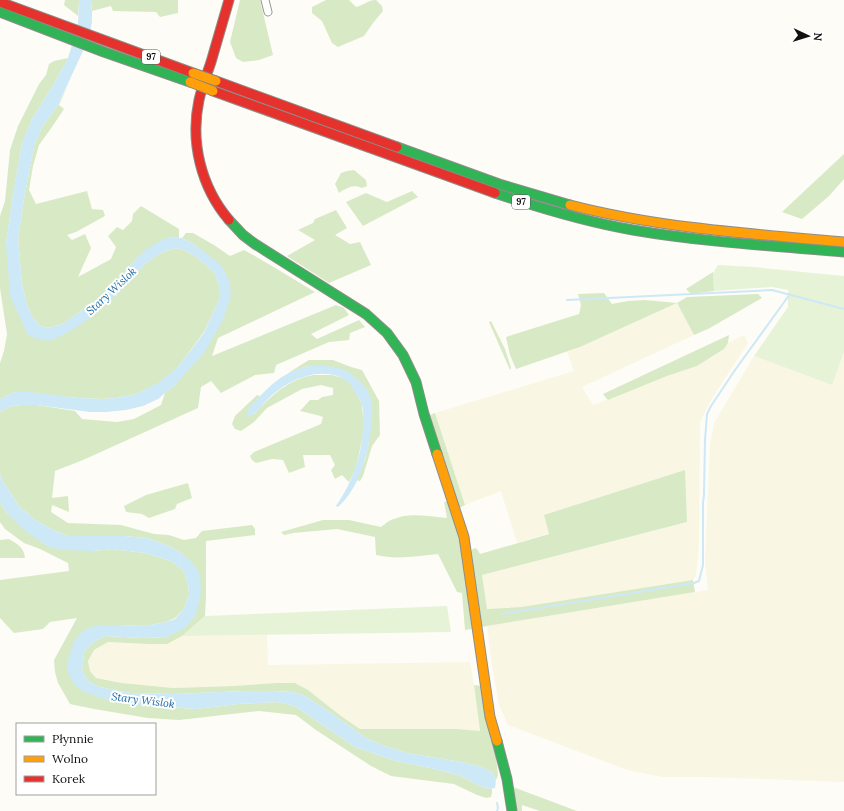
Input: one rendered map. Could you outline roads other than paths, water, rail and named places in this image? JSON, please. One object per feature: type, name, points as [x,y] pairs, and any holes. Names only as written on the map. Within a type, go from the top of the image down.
[{"type":"main road","points":[[229,0],[199,100],[196,143],[198,160],[203,177],[216,204],[243,235],[372,319],[387,333],[404,355],[416,382],[424,414],[464,537],[468,555],[490,717],[506,780],[512,811]]},
{"type":"main road","name":"97","points":[[0,2],[463,172],[563,204],[605,214],[660,224],[844,242]]},
{"type":"main road","name":"97","points":[[0,12],[104,52],[190,82],[461,182],[522,202],[582,219],[617,227],[662,234],[709,240],[844,252]]},
{"type":"street","points":[[264,0],[268,12]]},
{"type":"water","points":[[79,0],[91,0],[92,22],[88,40],[58,105],[42,127],[34,147],[18,239],[22,283],[26,302],[32,316],[39,325],[45,328],[64,323],[95,301],[120,278],[145,250],[162,240],[171,237],[182,238],[197,246],[223,267],[230,283],[231,295],[224,318],[204,353],[176,384],[158,399],[143,406],[126,410],[106,412],[90,412],[37,405],[20,405],[9,407],[0,412],[0,399],[15,392],[31,392],[77,398],[103,399],[136,394],[160,382],[178,367],[204,333],[219,299],[219,286],[214,272],[195,256],[184,250],[175,248],[161,253],[146,263],[116,295],[94,315],[74,329],[49,341],[28,335],[10,296],[6,244],[13,194],[22,143],[32,119],[68,58],[78,25]]},
{"type":"water","points":[[308,366],[325,366],[342,369],[355,377],[366,388],[371,402],[371,428],[364,464],[354,487],[338,507],[336,506],[348,487],[362,443],[363,407],[350,384],[340,377],[328,374],[316,374],[299,378],[280,389],[256,412],[248,417],[247,410],[270,386],[289,373]]},
{"type":"water","points":[[0,474],[2,480],[19,506],[35,520],[53,530],[68,536],[124,536],[147,538],[169,546],[183,554],[191,561],[199,572],[201,586],[200,601],[194,618],[185,628],[167,637],[143,638],[105,636],[92,643],[84,652],[82,671],[88,681],[99,687],[131,693],[174,694],[245,691],[292,692],[303,695],[366,738],[384,746],[407,753],[467,763],[492,772],[496,780],[495,788],[489,789],[461,776],[396,761],[355,747],[295,706],[278,702],[238,704],[196,709],[140,705],[110,701],[85,692],[77,687],[71,679],[67,668],[74,641],[84,630],[98,625],[145,626],[175,619],[184,609],[189,594],[188,583],[183,570],[171,561],[145,553],[112,549],[93,551],[61,550],[47,546],[24,530],[7,513],[0,502]]},
{"type":"waterway","points":[[567,300],[772,290],[844,309]]},
{"type":"waterway","points":[[502,614],[699,581],[703,565],[703,502],[707,414],[735,370],[790,294]]},
{"type":"waterway","name":"Stary Wislok","points":[[497,803],[497,811]]}]
